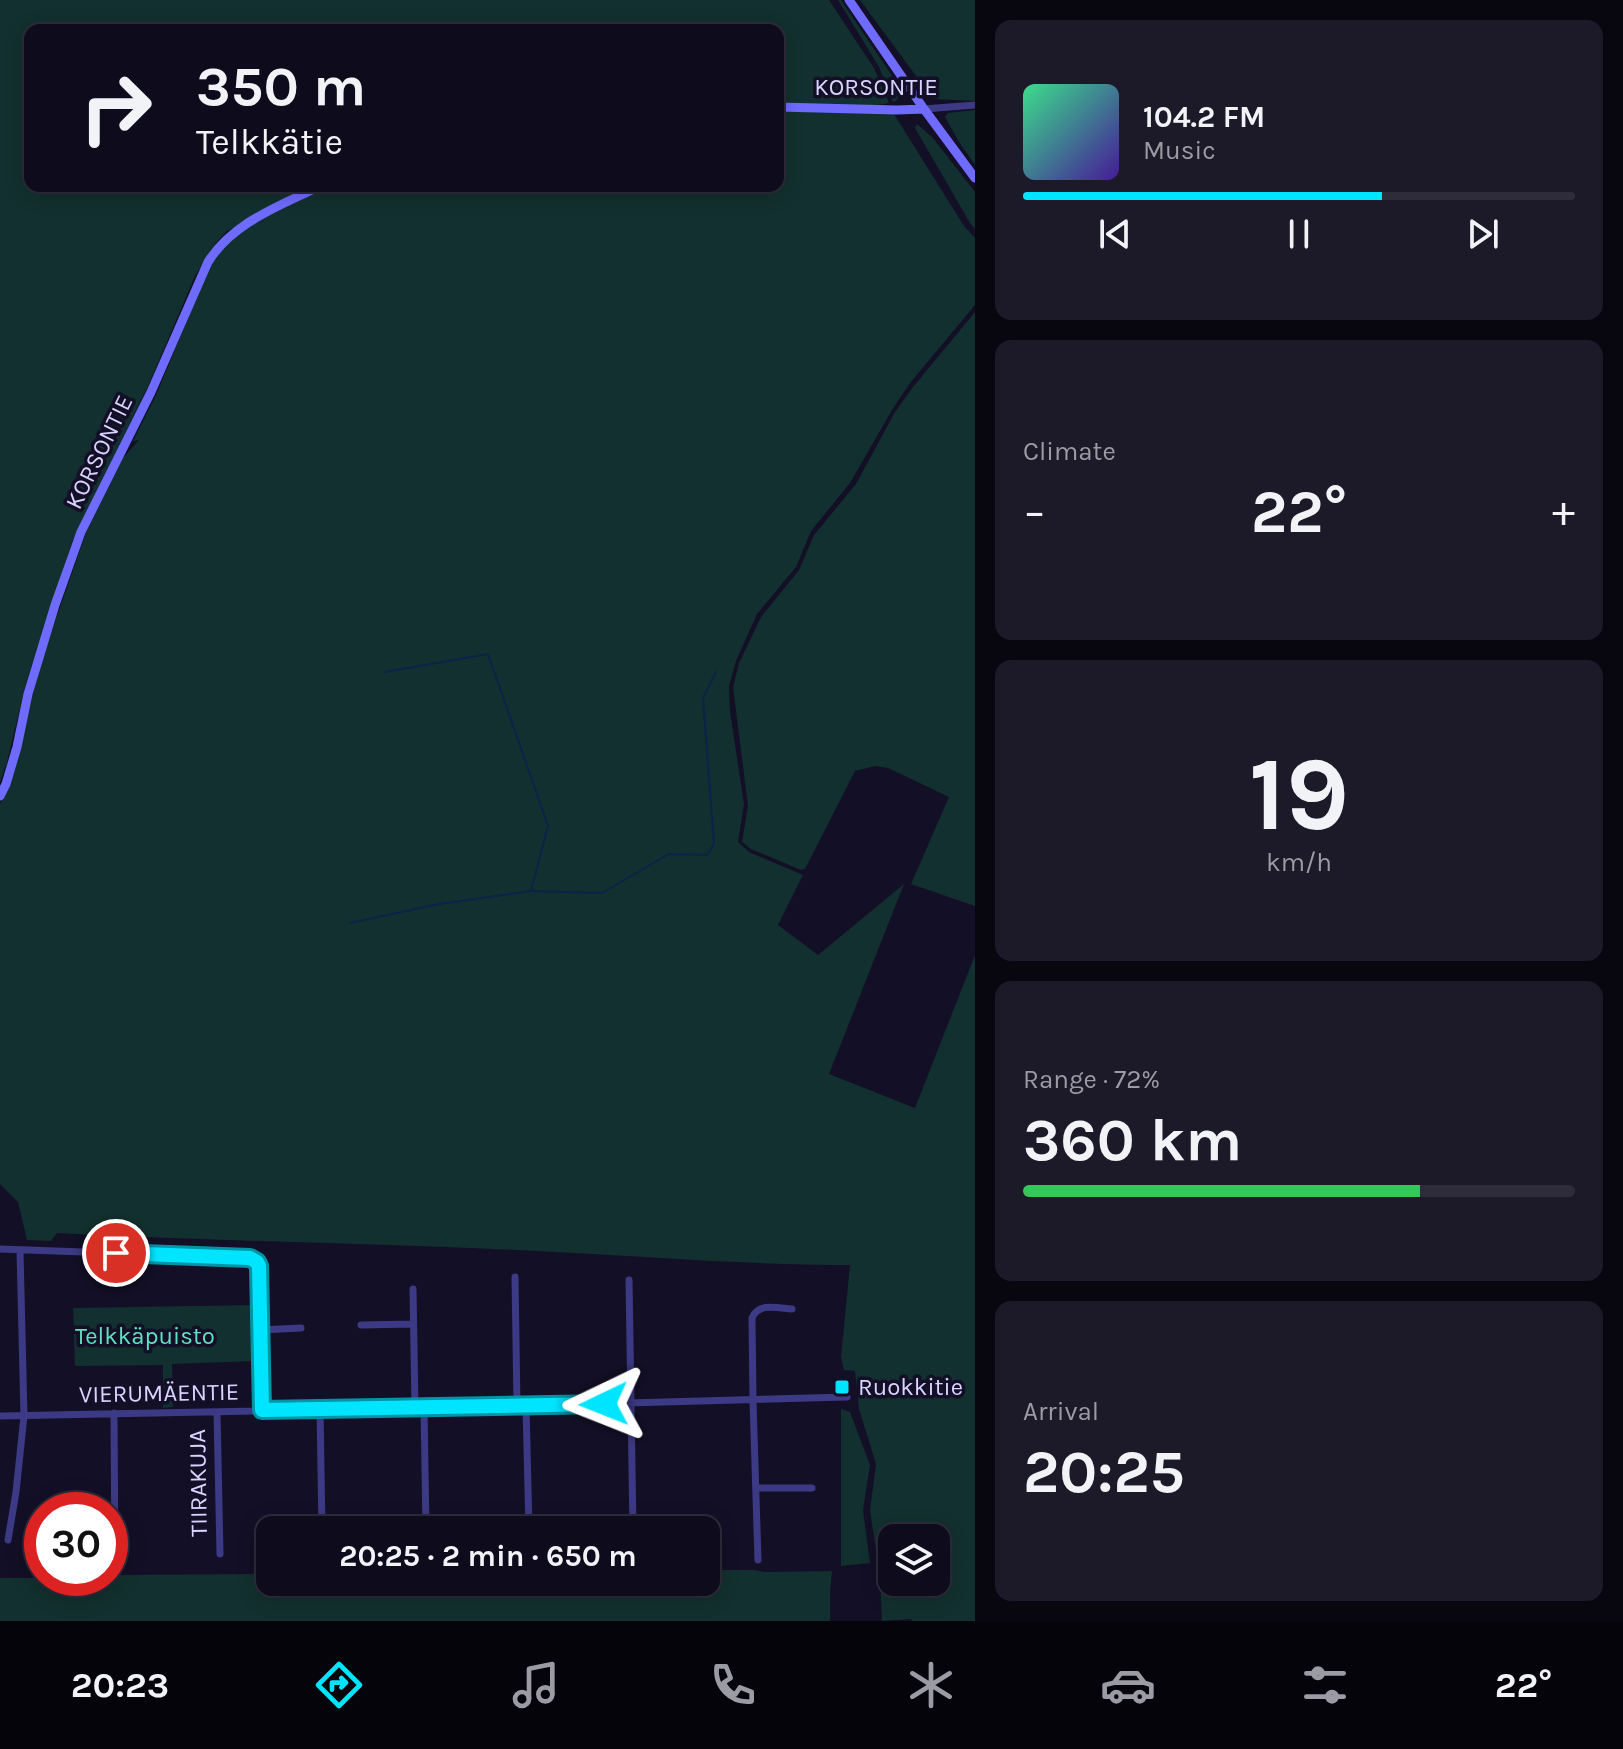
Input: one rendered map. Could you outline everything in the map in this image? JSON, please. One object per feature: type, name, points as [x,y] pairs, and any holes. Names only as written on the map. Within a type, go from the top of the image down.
[{"type":"main road","points":[[849,0],[975,178]]},
{"type":"main road","name":"KORSONTIE","points":[[784,107],[924,109]]},
{"type":"main road","name":"KORSONTIE","points":[[0,796],[13,760],[28,694],[55,605],[81,532],[151,392],[208,262],[228,236],[308,192]]},
{"type":"street","name":"KORSONTIE","points":[[924,109],[975,105]]},
{"type":"street","points":[[0,1249],[250,1258],[257,1262],[262,1410]]},
{"type":"street","points":[[8,1540],[24,1416],[20,1251]]},
{"type":"street","points":[[515,1277],[517,1406]]},
{"type":"street","points":[[629,1280],[633,1516]]},
{"type":"street","points":[[413,1289],[425,1516]]},
{"type":"street","points":[[758,1560],[753,1401],[754,1313],[760,1308],[792,1309]]},
{"type":"street","points":[[361,1325],[413,1324]]},
{"type":"street","points":[[260,1330],[301,1328]]},
{"type":"street","name":"VIERUMÄENTIE","points":[[0,1416],[847,1397]]},
{"type":"street","points":[[526,1406],[529,1516]]},
{"type":"street","points":[[320,1409],[322,1516]]},
{"type":"street","name":"TIIRAKUJA","points":[[217,1412],[220,1554]]},
{"type":"street","points":[[114,1413],[114,1492]]},
{"type":"street","points":[[756,1488],[812,1488]]},
{"type":"green space","points":[[0,0],[829,0],[874,68],[889,103],[866,107],[784,106],[784,24],[24,24],[24,192],[303,192],[227,231],[214,245],[195,276],[148,386],[72,542],[26,683],[0,782]]},
{"type":"green space","points":[[838,0],[841,0],[899,86],[901,93],[896,101],[893,102],[879,67]]},
{"type":"green space","points":[[860,0],[975,0],[975,101],[933,99]]},
{"type":"green space","points":[[784,108],[894,114],[964,226],[975,238],[975,305],[910,383],[850,483],[811,531],[796,567],[757,614],[736,661],[729,686],[744,804],[738,842],[749,852],[803,875],[778,925],[818,955],[904,884],[829,1074],[915,1108],[975,955],[975,1621],[882,1621],[881,1596],[950,1596],[950,1524],[878,1524],[878,1564],[870,1510],[876,1464],[859,1409],[855,1371],[844,1370],[841,1357],[850,1265],[57,1233],[51,1241],[27,1240],[18,1202],[0,1184],[0,804],[8,786],[45,650],[86,533],[123,458],[139,440],[133,441],[157,393],[210,266],[227,242],[245,228],[315,192],[784,192]]},
{"type":"green space","points":[[975,110],[975,165],[945,117],[948,113]]},
{"type":"green space","points":[[917,124],[933,138],[975,192],[975,229],[915,128]]},
{"type":"green space","points":[[975,312],[975,906],[911,884],[949,797],[888,768],[875,766],[855,771],[805,869],[751,849],[742,842],[748,806],[733,687],[739,663],[761,617],[799,570],[814,535],[856,484],[895,412]]},
{"type":"green space","name":"Telkkäpuisto","points":[[256,1305],[256,1361],[172,1364],[173,1407],[163,1408],[163,1365],[75,1366],[73,1308]]},
{"type":"green space","points":[[841,1409],[850,1412],[870,1465],[863,1510],[870,1563],[841,1566]]},
{"type":"green space","points":[[720,1570],[832,1571],[830,1621],[0,1621],[0,1578],[24,1578],[24,1596],[128,1596],[128,1575],[256,1574],[256,1596],[720,1596]]},
{"type":"waterway","points":[[385,672],[488,654],[548,826],[531,891]]},
{"type":"waterway","points":[[350,923],[439,904],[531,891],[602,893],[669,854],[707,855],[714,844],[703,698],[716,672]]},
{"type":"place","name":"Ruokkitie","points":[[842,1387]]},
{"type":"route","points":[[116,1253],[250,1258],[257,1262],[262,1410],[604,1404]]}]
